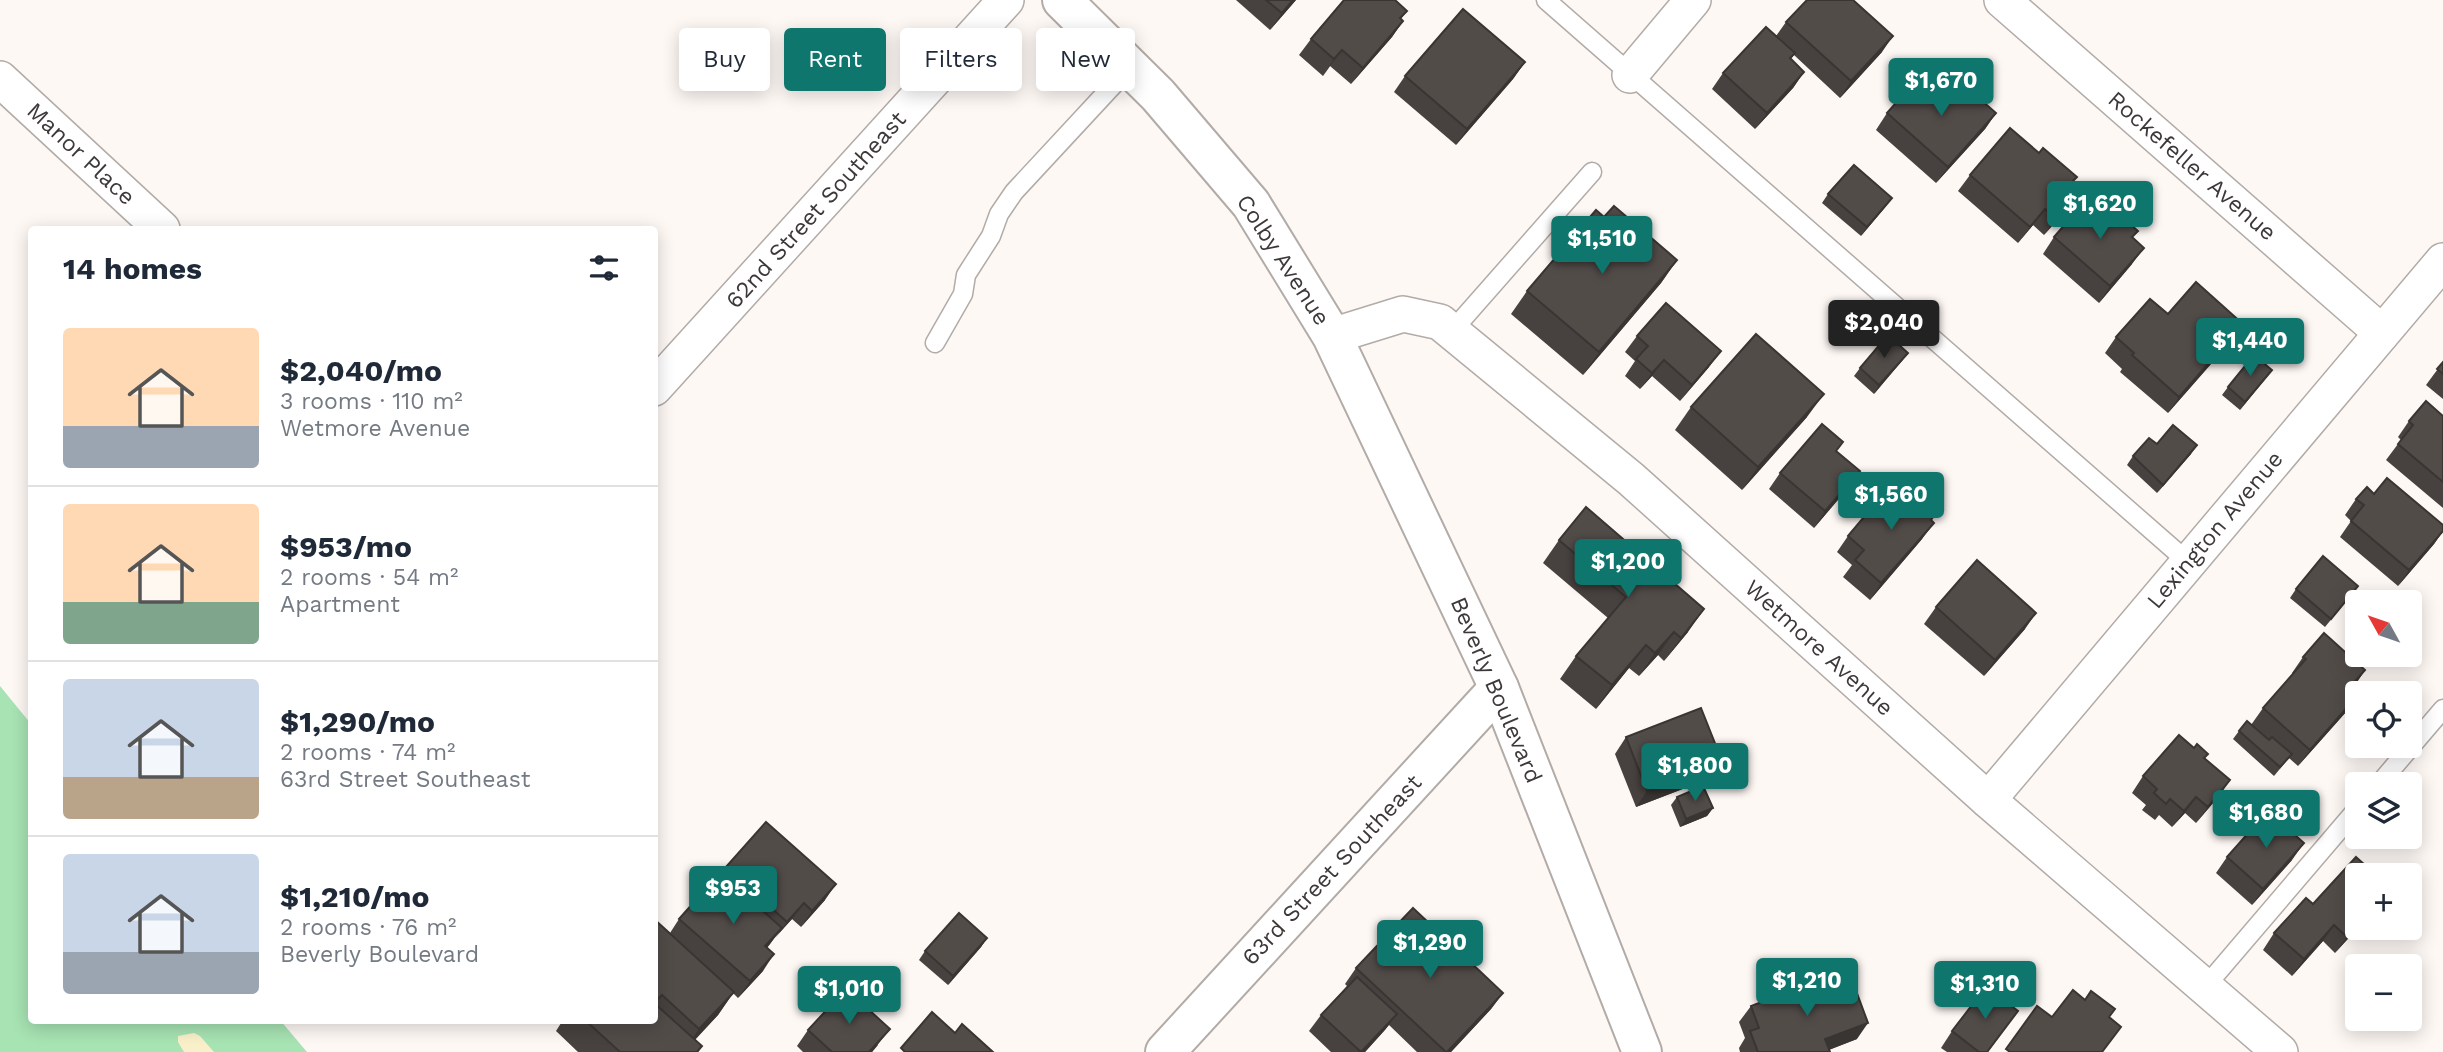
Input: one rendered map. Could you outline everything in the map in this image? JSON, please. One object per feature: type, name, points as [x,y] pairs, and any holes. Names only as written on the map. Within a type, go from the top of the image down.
[{"type":"main road","name":"Colby Avenue","points":[[1062,0],[1090,28]]},
{"type":"main road","name":"Colby Avenue","points":[[1135,72],[1251,204],[1332,335]]},
{"type":"main road","name":"Beverly Boulevard","points":[[1332,335],[1499,688],[1642,1052]]},
{"type":"main road","name":"63rd Street Southeast","points":[[1165,1052],[1499,688]]},
{"type":"street","name":"62nd Street Southeast","points":[[658,384],[1006,0]]},
{"type":"street","points":[[1630,75],[1693,0]]},
{"type":"street","name":"Rockefeller Avenue","points":[[2002,0],[2382,333]]},
{"type":"street","name":"Manor Place","points":[[0,79],[159,226]]},
{"type":"street","name":"Lexington Avenue","points":[[1988,800],[2443,261]]},
{"type":"street","name":"Wetmore Avenue","points":[[1332,335],[1403,314],[1440,322],[1452,331],[1631,479],[1988,800],[2280,1052]]},
{"type":"lane","points":[[1546,0],[2188,562]]},
{"type":"lane","points":[[935,343],[963,294],[966,275],[991,236],[999,214],[1014,192],[1108,91]]},
{"type":"lane","points":[[1452,331],[1592,172]]},
{"type":"lane","points":[[2389,772],[2443,709]]},
{"type":"lane","points":[[2206,987],[2345,823]]},
{"type":"green space","points":[[0,686],[28,720],[28,1024],[283,1024],[307,1052],[0,1052]]},
{"type":"sand","points":[[194,1033],[214,1052],[184,1052],[178,1042],[178,1036]]},
{"type":"building","points":[[1266,0],[1293,0],[1282,13]]},
{"type":"building","points":[[1344,0],[1395,0],[1407,11],[1400,18],[1403,21],[1363,68],[1342,50],[1334,59],[1311,39]]},
{"type":"building","points":[[1807,0],[1853,0],[1893,36],[1851,81],[1786,22]]},
{"type":"building","points":[[1463,9],[1525,62],[1467,129],[1405,76]]},
{"type":"building","points":[[1766,27],[1795,53],[1790,58],[1804,72],[1767,113],[1723,73]]},
{"type":"building","points":[[1936,74],[1966,101],[1973,93],[1996,113],[1948,167],[1887,113],[1912,85],[1920,92]]},
{"type":"building","points":[[2010,128],[2039,153],[2043,148],[2077,177],[2070,184],[2079,192],[2056,219],[2045,209],[2030,227],[1970,175]]},
{"type":"building","points":[[1854,165],[1892,198],[1867,227],[1828,194]]},
{"type":"building","points":[[2089,197],[2119,224],[2123,218],[2138,231],[2132,237],[2144,248],[2110,286],[2054,237]]},
{"type":"building","points":[[1614,206],[1677,260],[1599,352],[1527,291],[1596,210],[1604,217]]},
{"type":"building","points":[[2196,282],[2243,324],[2179,397],[2116,337],[2150,299],[2168,314]]},
{"type":"building","points":[[1666,303],[1721,351],[1692,385],[1664,360],[1652,373],[1636,359],[1648,346],[1637,336]]},
{"type":"building","points":[[1756,334],[1824,394],[1758,467],[1691,407]]},
{"type":"building","points":[[1888,335],[1908,353],[1879,385],[1860,368]]},
{"type":"building","points":[[2254,355],[2272,370],[2245,402],[2228,387]]},
{"type":"building","points":[[2443,362],[2443,374],[2437,369]]},
{"type":"building","points":[[2426,401],[2443,416],[2443,482],[2398,444],[2413,425],[2409,421]]},
{"type":"building","points":[[1822,424],[1843,442],[1836,451],[1860,471],[1825,511],[1780,473]]},
{"type":"building","points":[[2173,425],[2197,445],[2163,485],[2133,456],[2149,438],[2157,444]]},
{"type":"building","points":[[2387,478],[2443,525],[2443,531],[2409,570],[2351,521],[2364,505],[2356,499],[2367,487],[2374,494]]},
{"type":"building","points":[[1890,486],[1905,499],[1911,491],[1936,513],[1931,520],[1934,523],[1881,583],[1855,560],[1864,550],[1848,536]]},
{"type":"building","points":[[1586,507],[1704,609],[1681,638],[1674,632],[1655,653],[1646,645],[1612,685],[1576,656],[1626,597],[1559,540]]},
{"type":"building","points":[[2323,556],[2358,586],[2355,590],[2345,590],[2345,602],[2331,619],[2296,589]]},
{"type":"building","points":[[1977,560],[2036,613],[1995,660],[1936,607]]},
{"type":"building","points":[[2324,633],[2345,652],[2345,667],[2362,667],[2365,670],[2355,681],[2345,681],[2345,710],[2310,750],[2263,708],[2306,659],[2303,657]]},
{"type":"building","points":[[1701,708],[1722,761],[1647,791],[1626,737]]},
{"type":"building","points":[[2247,721],[2269,740],[2272,737],[2292,754],[2280,767],[2239,731]]},
{"type":"building","points":[[2179,735],[2194,748],[2197,744],[2208,754],[2204,758],[2230,780],[2208,807],[2196,797],[2184,811],[2170,799],[2166,804],[2154,793],[2157,789],[2143,776]]},
{"type":"building","points":[[1703,786],[1713,808],[1686,819],[1677,797]]},
{"type":"building","points":[[2268,811],[2304,843],[2263,889],[2227,857]]},
{"type":"building","points":[[766,822],[836,884],[812,911],[804,903],[787,922],[726,867]]},
{"type":"building","points":[[2356,857],[2363,863],[2351,863]]},
{"type":"building","points":[[2345,869],[2345,935],[2334,925],[2304,959],[2274,933],[2306,898],[2313,904]]},
{"type":"building","points":[[720,873],[782,928],[765,946],[774,954],[750,981],[679,919]]},
{"type":"building","points":[[1413,908],[1503,993],[1447,1052],[1356,968]]},
{"type":"building","points":[[959,913],[987,938],[953,976],[925,951]]},
{"type":"building","points":[[658,923],[734,992],[699,1029],[662,995],[658,999]]},
{"type":"building","points":[[1357,977],[1397,1014],[1361,1052],[1321,1015]]},
{"type":"building","points":[[1851,977],[1868,1023],[1825,1039],[1830,1052],[1758,1052],[1750,1031],[1759,1028],[1751,1006],[1806,985],[1808,993]]},
{"type":"building","points":[[1986,987],[2018,1011],[1987,1052],[1979,1052],[1952,1031]]},
{"type":"building","points":[[846,989],[890,1029],[869,1052],[832,1052],[808,1030]]},
{"type":"building","points":[[2073,990],[2085,1000],[2091,991],[2115,1009],[2109,1017],[2121,1027],[2102,1052],[2010,1052],[2006,1049],[2037,1006],[2052,1017]]},
{"type":"building","points":[[658,1007],[702,1046],[697,1052],[620,1052],[589,1024],[658,1024]]},
{"type":"building","points":[[932,1012],[955,1033],[962,1024],[993,1052],[905,1052],[901,1048]]}]
